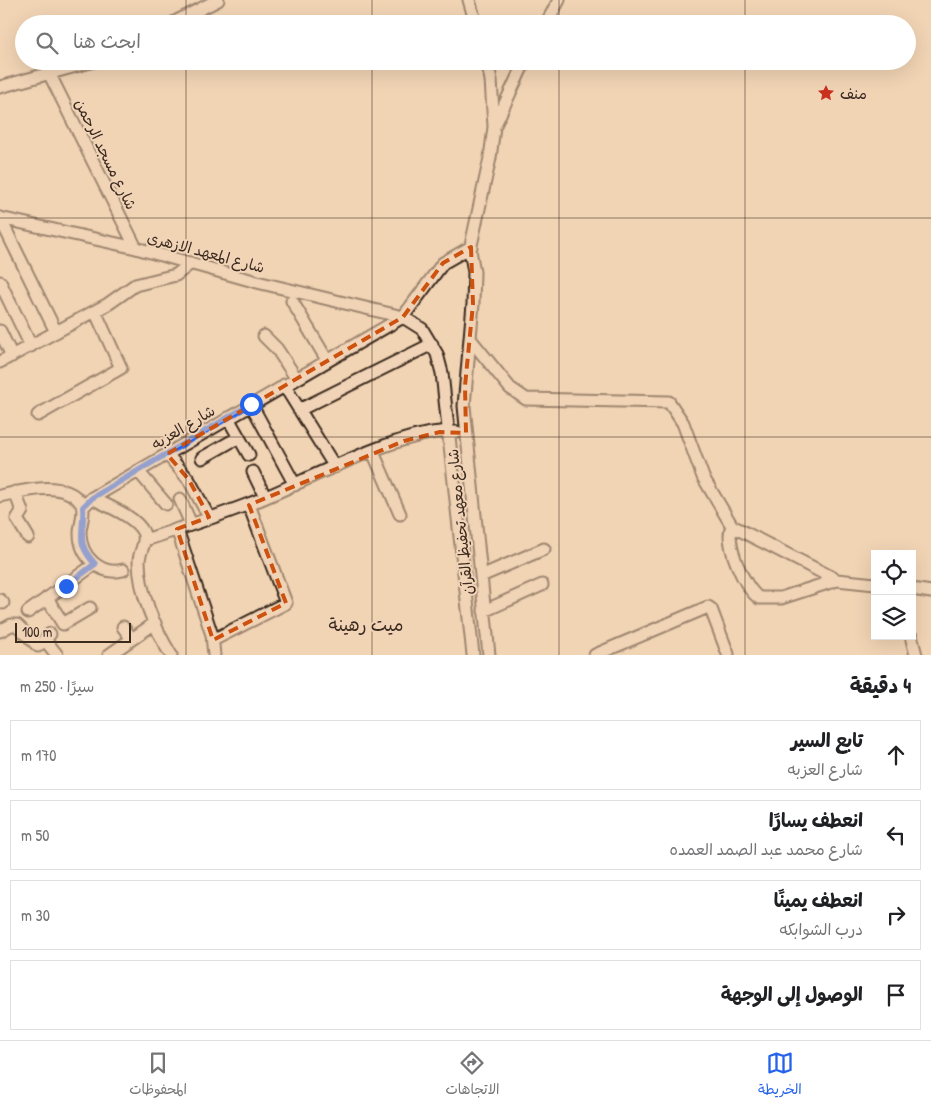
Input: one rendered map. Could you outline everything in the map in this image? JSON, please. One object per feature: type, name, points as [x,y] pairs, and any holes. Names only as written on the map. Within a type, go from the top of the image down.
[{"type":"street","points":[[189,15],[218,0]]},
{"type":"street","points":[[469,0],[473,15]]},
{"type":"street","points":[[551,15],[559,0]]},
{"type":"street","points":[[0,87],[60,70]]},
{"type":"street","points":[[489,70],[494,127]]},
{"type":"street","points":[[494,127],[521,70]]},
{"type":"street","name":"شارع مسجد الرحمن","points":[[49,73],[136,248]]},
{"type":"street","name":"شارع معهد تحفيظ القرآن","points":[[489,655],[466,433],[465,386],[471,340],[474,272],[471,247],[490,158],[494,127]]},
{"type":"street","points":[[0,218],[56,332]]},
{"type":"street","name":"شارع المعهد الازهرى","points":[[0,218],[136,248],[257,282],[403,317]]},
{"type":"street","points":[[471,247],[443,263],[403,317],[422,330],[432,344],[442,373],[474,655]]},
{"type":"street","points":[[0,362],[95,311],[135,285],[176,275],[191,263]]},
{"type":"street","points":[[0,282],[31,346]]},
{"type":"street","points":[[292,301],[327,360]]},
{"type":"street","points":[[38,415],[122,368],[95,311]]},
{"type":"street","name":"شارع العزبه","points":[[83,507],[92,498],[403,317]]},
{"type":"street","points":[[0,331],[12,356]]},
{"type":"street","points":[[264,336],[277,349],[296,378]]},
{"type":"street","points":[[471,340],[510,388],[526,399],[669,402],[682,423],[703,477],[732,526],[837,580],[871,584]]},
{"type":"street","points":[[299,410],[432,344]]},
{"type":"street","points":[[284,385],[335,467]]},
{"type":"street","points":[[251,404],[295,485]]},
{"type":"street","points":[[228,418],[249,455]]},
{"type":"street","points":[[144,540],[265,498],[335,467],[420,436],[449,431],[466,433]]},
{"type":"street","points":[[202,458],[239,437]]},
{"type":"street","points":[[373,452],[400,514]]},
{"type":"street","points":[[167,454],[189,480],[209,517]]},
{"type":"street","points":[[138,471],[166,504]]},
{"type":"street","points":[[253,472],[265,498]]},
{"type":"street","points":[[0,496],[38,489],[59,490],[76,499],[83,507],[81,541],[85,551],[95,564],[109,573],[123,570]]},
{"type":"street","points":[[15,492],[22,511],[17,517],[28,537]]},
{"type":"street","points":[[92,498],[135,522],[143,532],[144,540],[139,563],[146,598],[166,653]]},
{"type":"street","points":[[180,499],[191,524]]},
{"type":"street","points":[[212,640],[286,603],[249,504]]},
{"type":"street","points":[[732,526],[729,532],[731,547],[747,584],[758,598],[781,598],[837,580]]},
{"type":"street","points":[[177,529],[212,640],[214,655]]},
{"type":"street","points":[[79,557],[76,546],[81,541]]},
{"type":"street","points":[[481,576],[544,549]]},
{"type":"street","points":[[28,612],[95,564]]},
{"type":"street","points":[[484,611],[542,585]]},
{"type":"street","points":[[916,589],[931,592]]},
{"type":"street","points":[[47,598],[63,624],[90,608]]},
{"type":"street","points":[[595,655],[708,607],[711,608],[728,654]]},
{"type":"street","points":[[109,655],[155,623]]},
{"type":"street","points":[[0,631],[14,624],[37,646],[47,637],[57,655]]},
{"type":"street","points":[[123,627],[132,639]]},
{"type":"street","points":[[912,640],[916,655]]},
{"type":"highlighted area","points":[[471,247],[473,304],[465,386],[466,433],[440,432],[404,441],[249,505],[286,603],[213,640],[177,529],[209,517],[189,480],[167,454],[403,317],[443,263]]},
{"type":"place","name":"منف","points":[[826,93]]},
{"type":"district","name":"ميت رهينة","points":[[366,624]]},
{"type":"route","points":[[66,586],[95,564],[85,551],[80,534],[83,507],[92,498],[251,404]]}]
